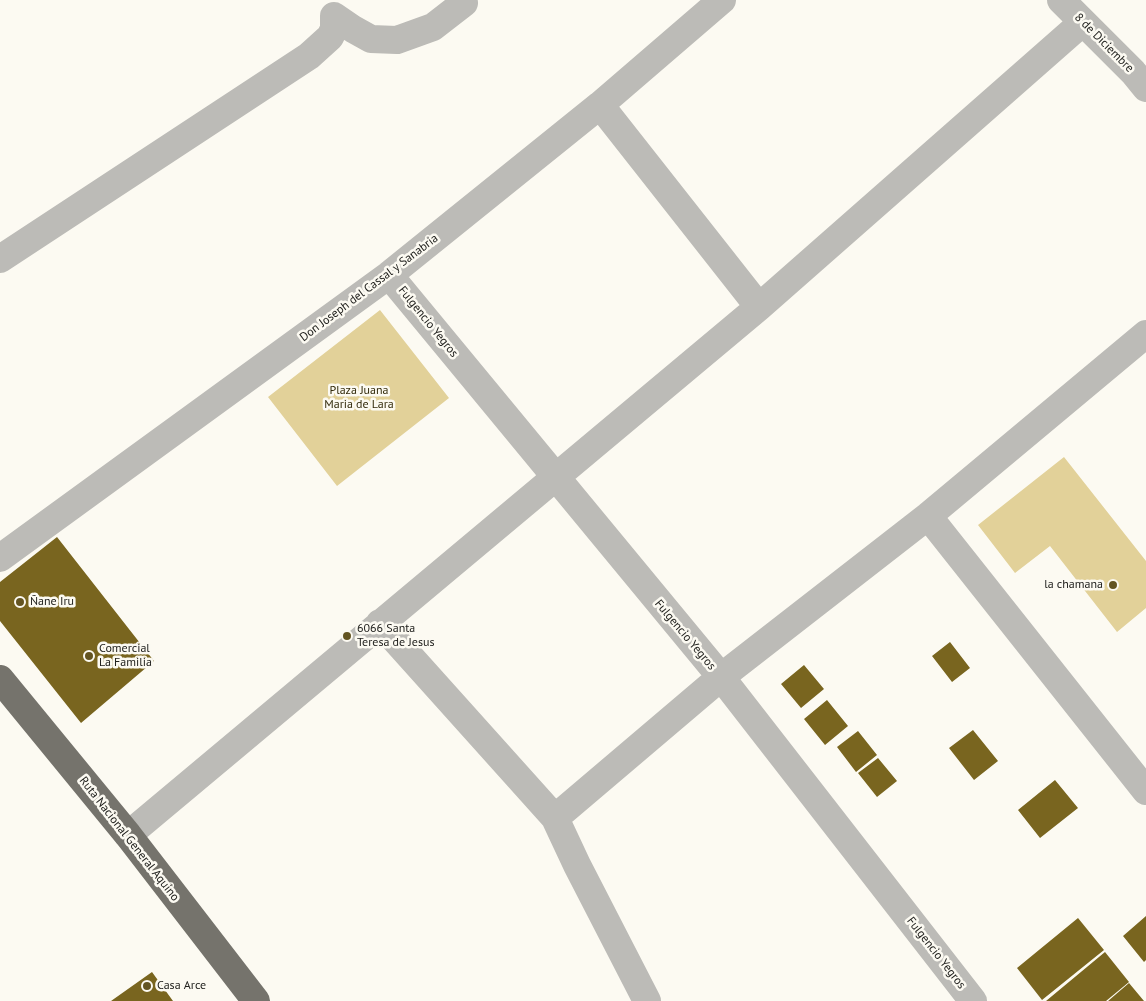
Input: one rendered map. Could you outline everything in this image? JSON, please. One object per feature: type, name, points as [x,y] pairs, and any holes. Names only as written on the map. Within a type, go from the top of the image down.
[{"type":"highway","name":"Ruta Nacional General Aquino","points":[[0,679],[128,835],[256,1001]]},
{"type":"street","name":"Don Joseph del Cassal y Sanabria","points":[[0,558],[389,276],[600,105],[722,0]]},
{"type":"street","name":"8 de Diciembre","points":[[1061,0],[1142,75]]},
{"type":"street","points":[[330,8],[352,30],[371,39],[397,40],[433,27],[464,3]]},
{"type":"street","points":[[0,259],[309,56],[330,38],[334,28],[330,8]]},
{"type":"street","points":[[128,835],[759,307],[1083,22]]},
{"type":"street","points":[[600,105],[759,307]]},
{"type":"street","name":"Fulgencio Yegros","points":[[389,276],[720,677],[973,1001]]},
{"type":"street","points":[[555,818],[720,677],[928,516],[1146,334]]},
{"type":"street","points":[[928,516],[1143,782]]},
{"type":"street","points":[[380,623],[555,818],[647,1001]]},
{"type":"green space","name":"Plaza Juana Maria de Lara","points":[[380,310],[449,398],[337,486],[268,397]]},
{"type":"green space","points":[[1064,457],[1146,561],[1146,608],[1117,632],[1050,546],[1015,573],[978,525]]},
{"type":"building","points":[[57,537],[154,661],[81,723],[0,621],[0,582]]},
{"type":"building","points":[[950,642],[970,668],[952,682],[932,656]]},
{"type":"building","points":[[804,665],[824,689],[801,708],[781,684]]},
{"type":"building","points":[[827,700],[848,726],[825,745],[804,719]]},
{"type":"building","points":[[973,730],[998,761],[974,780],[949,748]]},
{"type":"building","points":[[858,731],[877,755],[856,772],[837,747]]},
{"type":"building","points":[[878,758],[897,781],[877,797],[858,773]]},
{"type":"building","points":[[1055,780],[1078,808],[1040,838],[1018,810]]},
{"type":"building","points":[[1146,916],[1146,960],[1144,962],[1123,936]]},
{"type":"building","points":[[1078,918],[1104,950],[1042,1000],[1017,968]]},
{"type":"building","points":[[1105,952],[1129,982],[1106,1001],[1046,1001]]},
{"type":"building","name":"Casa Arce","points":[[152,972],[173,1001],[111,1001]]},
{"type":"building","points":[[1129,983],[1144,1001],[1108,1001]]},
{"type":"place","name":"la chamana","points":[[1113,585]]},
{"type":"place","name":"Ñane Iru","points":[[20,602]]},
{"type":"place","name":"6066 Santa Teresa de Jesus","points":[[347,636]]},
{"type":"place","name":"Comercial La Familia","points":[[89,656]]},
{"type":"place","name":"Casa Arce","points":[[147,986]]}]
